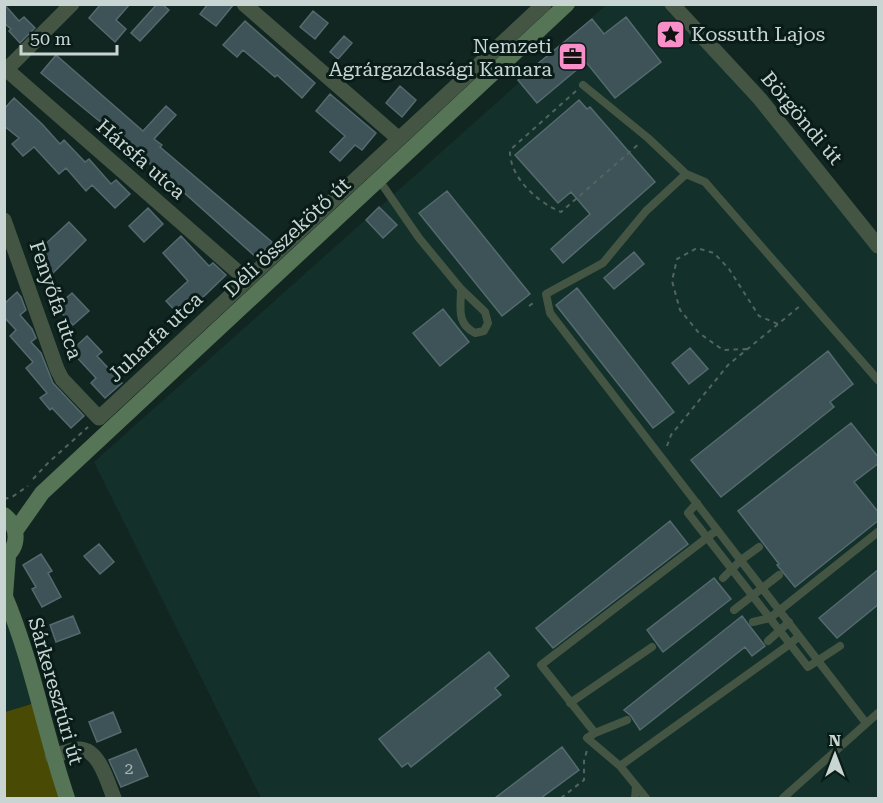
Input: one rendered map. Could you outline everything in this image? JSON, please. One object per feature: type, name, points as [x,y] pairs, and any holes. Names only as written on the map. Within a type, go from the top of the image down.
[{"type":"main road","name":"Déli összekötő út","points":[[15,530],[42,494],[567,6]]},
{"type":"main road","name":"Déli összekötő út","points":[[4,514],[42,494]]},
{"type":"main road","points":[[4,514],[11,521],[15,530]]},
{"type":"main road","name":"Sárkeresztúri út","points":[[15,530],[14,549],[6,557],[5,595],[45,722],[52,756],[67,798]]},
{"type":"street","points":[[6,71],[72,4]]},
{"type":"street","points":[[244,4],[399,139]]},
{"type":"street","name":"Juharfa utca","points":[[99,418],[544,4]]},
{"type":"street","name":"Börgöndi út","points":[[672,4],[760,99],[879,246]]},
{"type":"street","name":"Börgöndi út","points":[[681,4],[689,21]]},
{"type":"street","name":"Hársfa utca","points":[[6,71],[247,280]]},
{"type":"street","name":"Fenyőfa utca","points":[[4,220],[57,369],[62,378],[99,418]]},
{"type":"street","points":[[52,756],[82,749],[92,753],[98,761],[114,798]]},
{"type":"lane","points":[[583,86],[648,138],[686,174],[705,182],[879,380]]},
{"type":"lane","points":[[686,174],[646,211],[603,263],[546,294],[550,313],[866,723]]},
{"type":"lane","points":[[379,180],[418,238],[461,289],[485,312],[488,323],[484,331],[475,333],[466,328],[461,318],[461,289]]},
{"type":"lane","points":[[697,503],[688,513],[808,667],[840,646]]},
{"type":"lane","points":[[646,798],[591,736],[570,703],[541,665],[717,530]]},
{"type":"lane","points":[[753,622],[770,618],[879,532]]},
{"type":"lane","points":[[723,578],[741,560],[759,547]]},
{"type":"lane","points":[[734,610],[779,575]]},
{"type":"lane","points":[[768,641],[789,622]]},
{"type":"lane","points":[[620,766],[799,636]]},
{"type":"lane","points":[[570,703],[652,647]]},
{"type":"lane","points":[[783,798],[879,713]]},
{"type":"lane","points":[[591,736],[627,720]]},
{"type":"lane","points":[[635,798],[636,786]]},
{"type":"path","points":[[583,86],[510,150],[510,163],[521,182],[545,206],[561,212],[648,138]]},
{"type":"path","points":[[747,350],[723,350],[699,333],[680,310],[672,280],[677,259],[697,248],[714,253],[729,269],[759,316],[778,324]]},
{"type":"path","points":[[662,459],[671,435],[728,365],[809,298]]},
{"type":"path","points":[[4,499],[12,498],[27,487],[48,463],[99,418]]},
{"type":"path","points":[[561,798],[584,780],[591,736]]},
{"type":"shaded area","points":[[606,5],[676,5],[878,254],[878,798],[261,798],[94,462]]},
{"type":"shaded area","points":[[4,605],[38,702],[5,712],[4,712]]},
{"type":"shaded area","points":[[38,702],[67,798],[5,798],[5,712]]},
{"type":"building","points":[[4,4],[19,21],[24,17],[35,28],[20,43],[4,23]]},
{"type":"building","points":[[101,4],[130,4],[116,20],[126,29],[115,42],[89,18]]},
{"type":"building","points":[[157,4],[162,4],[169,10],[140,41],[131,33]]},
{"type":"building","points":[[208,4],[234,4],[216,26],[200,14]]},
{"type":"building","points":[[313,11],[328,23],[315,39],[300,27]]},
{"type":"building","points":[[626,17],[661,62],[615,98],[586,62],[537,103],[518,80],[592,19],[604,34]]},
{"type":"building","points":[[245,21],[315,83],[302,98],[277,75],[275,77],[243,50],[237,57],[223,45]]},
{"type":"building","points":[[344,36],[352,43],[338,59],[330,52]]},
{"type":"building","points":[[56,55],[143,131],[166,106],[176,115],[154,139],[162,145],[160,147],[272,242],[264,251],[257,258],[132,148],[41,73]]},
{"type":"building","points":[[400,86],[416,100],[402,117],[386,103]]},
{"type":"building","points":[[330,94],[376,133],[362,150],[355,145],[340,161],[330,152],[345,136],[316,111]]},
{"type":"building","points":[[14,98],[60,144],[64,140],[85,162],[89,159],[111,184],[116,180],[130,194],[115,208],[92,185],[86,191],[66,168],[59,174],[34,147],[23,156],[12,144],[19,138],[4,126],[4,109]]},
{"type":"building","points":[[579,100],[587,109],[590,107],[655,182],[563,263],[551,249],[590,214],[571,192],[558,203],[515,155]]},
{"type":"building","points":[[447,191],[530,294],[502,316],[419,213]]},
{"type":"building","points":[[379,207],[397,225],[383,238],[366,220]]},
{"type":"building","points":[[148,208],[163,224],[144,242],[129,226]]},
{"type":"building","points":[[69,222],[86,240],[48,278],[41,270],[45,267],[39,261],[44,257],[38,251]]},
{"type":"building","points":[[181,236],[209,266],[213,263],[226,275],[198,302],[201,305],[184,320],[166,301],[188,281],[163,253]]},
{"type":"building","points":[[634,252],[644,264],[614,289],[604,278]]},
{"type":"building","points":[[577,288],[674,412],[653,428],[556,305]]},
{"type":"building","points":[[17,292],[26,310],[20,315],[32,329],[36,338],[31,342],[41,353],[53,383],[84,416],[71,428],[40,398],[47,393],[26,368],[33,362],[10,336],[16,330],[4,317],[4,304]]},
{"type":"building","points":[[72,293],[89,311],[73,325],[56,307]]},
{"type":"building","points":[[443,309],[469,342],[440,366],[413,333]]},
{"type":"building","points":[[87,336],[102,352],[97,356],[122,383],[105,398],[91,383],[96,378],[71,351]]},
{"type":"building","points":[[690,348],[708,369],[689,384],[672,363]]},
{"type":"building","points":[[828,351],[853,384],[830,402],[834,407],[721,497],[691,460]]},
{"type":"building","points":[[851,423],[879,458],[879,463],[854,482],[879,513],[879,520],[795,587],[738,511]]},
{"type":"building","points":[[670,521],[688,544],[553,648],[536,628]]},
{"type":"building","points":[[99,544],[114,562],[100,574],[84,556]]},
{"type":"building","points":[[41,554],[52,571],[48,573],[61,597],[42,607],[32,589],[36,587],[23,565]]},
{"type":"building","points":[[879,569],[879,604],[837,638],[819,618]]},
{"type":"building","points":[[714,578],[731,599],[663,652],[647,630]]},
{"type":"building","points":[[73,616],[80,633],[56,642],[50,625]]},
{"type":"building","points":[[742,616],[765,646],[752,656],[745,647],[640,730],[624,710]]},
{"type":"building","points":[[489,652],[509,676],[495,688],[501,695],[411,767],[408,763],[402,767],[379,739]]},
{"type":"building","points":[[113,712],[121,732],[97,742],[89,722]]},
{"type":"building","points":[[562,747],[579,770],[541,798],[495,798]]},
{"type":"building","points":[[136,749],[148,776],[121,787],[109,760]]},
{"type":"place","name":"Kossuth Lajos","points":[[670,34]]},
{"type":"place","name":"Nemzeti Agrárgazdasági Kamara","points":[[573,57]]}]
